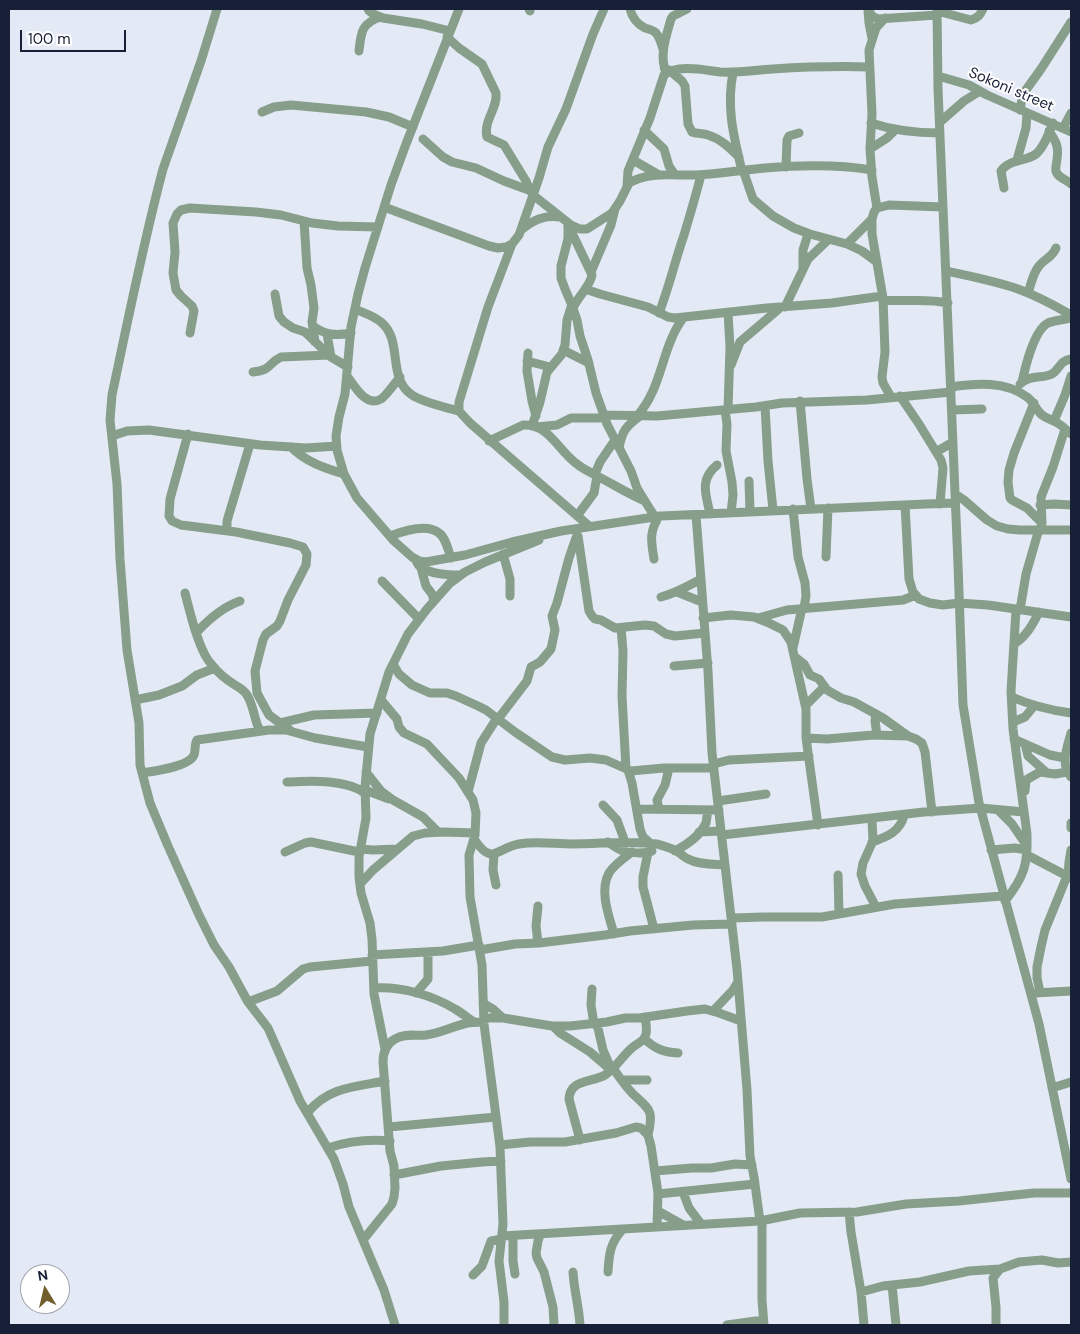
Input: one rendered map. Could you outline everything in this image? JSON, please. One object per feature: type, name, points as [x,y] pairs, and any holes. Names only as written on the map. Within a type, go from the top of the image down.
[{"type":"street","points":[[216,9],[199,68],[163,169],[148,227],[112,395],[110,420],[117,484],[120,560],[128,650],[139,723],[140,764],[153,810],[199,915],[248,1002],[268,1028],[296,1093],[334,1159],[349,1207],[384,1290],[395,1325]]},
{"type":"street","points":[[368,9],[373,14],[381,17],[422,24],[448,34],[459,48],[482,64],[497,98],[488,122],[487,137],[504,145],[533,193]]},
{"type":"street","points":[[459,9],[412,127],[365,268],[355,309],[345,394],[336,436],[344,474],[357,498],[390,536],[412,557],[426,562],[451,558],[564,530],[577,532],[589,526],[657,516],[940,504],[955,499],[964,500],[987,520],[997,526],[1008,529],[1020,530],[1041,527],[1071,530]]},
{"type":"street","points":[[459,411],[464,381],[488,307],[512,244],[521,230],[548,147],[566,109],[604,9]]},
{"type":"street","points":[[630,9],[631,15],[636,22],[655,33],[663,50]]},
{"type":"street","points":[[687,9],[673,16],[671,20],[663,50],[663,64],[667,72],[682,81],[685,86],[688,124],[692,132],[708,135],[722,142],[739,158]]},
{"type":"street","points":[[868,10],[872,16],[878,18],[937,12],[972,20],[980,15],[983,9]]},
{"type":"street","points":[[868,10],[872,38]]},
{"type":"street","points":[[937,12],[940,133],[960,603],[962,705],[980,808],[1038,1024],[1071,1179]]},
{"type":"street","points":[[359,51],[362,29],[373,19],[381,17]]},
{"type":"street","points":[[877,208],[870,149],[871,78],[869,50],[876,28],[885,18]]},
{"type":"street","points":[[1017,160],[1026,128],[1023,94],[1070,26]]},
{"type":"street","points":[[521,230],[538,219],[552,216],[580,229],[588,229],[612,213],[626,187],[628,171],[650,118],[660,84],[667,72],[681,69],[701,69],[733,73],[782,68],[870,67]]},
{"type":"street","points":[[733,73],[730,106],[734,141],[754,199],[773,216],[794,228],[808,234],[847,244],[862,251],[877,262]]},
{"type":"street","name":"Sokoni street","points":[[938,76],[968,85],[1024,111],[1051,127],[1067,130]]},
{"type":"street","points":[[940,122],[964,101],[980,91]]},
{"type":"street","points":[[262,112],[274,107],[290,105],[366,112],[389,117],[412,127]]},
{"type":"street","points":[[1067,130],[1071,113]]},
{"type":"street","points":[[871,122],[895,130],[940,133]]},
{"type":"street","points":[[1004,188],[1001,171],[1005,166],[1017,160],[1035,155],[1051,127]]},
{"type":"street","points":[[1051,127],[1058,149],[1055,171],[1071,184]]},
{"type":"street","points":[[644,130],[664,150],[669,166],[675,175]]},
{"type":"street","points":[[870,149],[895,130]]},
{"type":"street","points":[[786,167],[787,140],[789,136],[799,133]]},
{"type":"street","points":[[423,139],[447,160],[462,166],[476,168],[533,193],[567,222],[591,272],[591,281],[572,306],[567,320],[562,354],[547,372],[534,427]]},
{"type":"street","points":[[633,160],[653,173],[660,175]]},
{"type":"street","points":[[626,187],[635,179],[660,175],[700,175],[743,170],[824,165],[872,170]]},
{"type":"street","points":[[659,313],[691,213],[700,175]]},
{"type":"street","points":[[940,504],[943,468],[940,460],[919,424],[882,383],[885,352],[882,298],[872,234],[872,219],[877,208],[889,204],[943,207]]},
{"type":"street","points":[[384,207],[489,246],[498,248],[512,244]]},
{"type":"street","points":[[190,333],[194,311],[192,306],[176,290],[173,273],[175,252],[173,223],[177,214],[182,210],[190,208],[256,212],[338,226],[378,228]]},
{"type":"street","points":[[591,272],[611,224],[615,208]]},
{"type":"street","points":[[847,244],[872,219]]},
{"type":"street","points":[[304,221],[307,268],[314,308],[313,326],[315,342]]},
{"type":"street","points":[[567,222],[568,239],[561,266],[561,278],[572,306],[596,393],[617,444],[645,500],[657,516]]},
{"type":"street","points":[[803,270],[803,250],[808,234]]},
{"type":"street","points":[[729,370],[740,342],[783,307],[808,259],[828,240]]},
{"type":"street","points":[[1028,293],[1040,264],[1051,256],[1056,248]]},
{"type":"street","points":[[946,271],[989,280],[1018,289],[1041,298],[1071,316]]},
{"type":"street","points":[[585,289],[648,307],[668,317],[832,304],[882,298],[895,301],[936,301],[948,303]]},
{"type":"street","points":[[275,294],[279,316],[284,322],[293,328],[305,332],[347,371],[360,393],[366,398],[371,400],[383,399],[400,377]]},
{"type":"street","points":[[355,309],[382,322],[389,330],[394,342],[396,363],[400,377],[405,388],[411,394],[459,411],[489,441],[589,526]]},
{"type":"street","points":[[728,312],[730,347],[726,410],[726,451],[733,495],[731,513]]},
{"type":"street","points":[[577,516],[594,493],[600,462],[617,444],[625,429],[648,402],[673,333],[684,316]]},
{"type":"street","points":[[1016,391],[1022,382],[1032,347],[1044,325],[1071,316]]},
{"type":"street","points":[[313,326],[327,334],[343,335],[351,333]]},
{"type":"street","points":[[327,334],[330,356]]},
{"type":"street","points":[[563,350],[589,363]]},
{"type":"street","points":[[253,372],[266,370],[281,357],[330,356]]},
{"type":"street","points":[[536,416],[532,401],[527,357],[550,367]]},
{"type":"street","points":[[1022,382],[1053,373],[1063,362],[1071,359]]},
{"type":"street","points":[[1054,421],[1071,376]]},
{"type":"street","points":[[248,1002],[277,991],[303,969],[310,967],[372,958],[538,943],[763,917],[822,917],[903,903],[1004,898],[1017,886],[1025,869],[1027,851],[1024,812],[1014,739],[1012,697],[1014,644],[1018,610],[1026,574],[1041,527],[1041,497],[1068,432],[1044,416],[1039,412],[1034,403],[1016,391],[996,385],[966,384],[951,389],[867,400],[782,402],[765,406],[726,410],[571,418],[557,425],[534,427]]},
{"type":"street","points":[[800,401],[811,509]]},
{"type":"street","points":[[1034,403],[1014,453],[1008,482],[1010,498],[1024,506],[1041,527]]},
{"type":"street","points":[[765,406],[773,510]]},
{"type":"street","points":[[952,410],[982,409]]},
{"type":"street","points":[[489,441],[523,424],[528,424],[548,434],[576,464],[633,496],[645,500]]},
{"type":"street","points":[[112,436],[127,431],[149,430],[250,444],[306,448],[337,446]]},
{"type":"street","points":[[188,434],[170,498],[169,516],[172,521],[298,545],[307,554],[306,564],[280,621],[277,626],[266,634],[263,640],[255,671],[257,693],[269,715],[291,731]]},
{"type":"street","points":[[936,452],[953,442]]},
{"type":"street","points":[[227,530],[227,521],[250,444]]},
{"type":"street","points":[[291,447],[304,458],[321,467],[344,474]]},
{"type":"street","points":[[710,514],[706,495],[706,481],[707,474],[716,464]]},
{"type":"street","points":[[749,481],[750,512]]},
{"type":"street","points":[[1024,506],[1040,504],[1071,505]]},
{"type":"street","points":[[905,505],[909,578],[913,592],[919,599],[943,605],[960,603],[1071,617]]},
{"type":"street","points":[[826,557],[828,508]]},
{"type":"street","points":[[794,509],[798,557],[805,583],[806,596],[794,652]]},
{"type":"street","points":[[696,515],[714,766],[738,982],[747,1090],[750,1156],[761,1221],[764,1323],[732,1325]]},
{"type":"street","points":[[654,559],[651,534],[657,516]]},
{"type":"street","points":[[390,536],[412,529],[434,530],[443,537],[451,558]]},
{"type":"street","points":[[385,1050],[374,988],[370,923],[361,893],[358,857],[366,818],[365,792],[370,734],[382,700],[389,672],[408,634],[450,583],[465,572],[485,562],[564,530]]},
{"type":"street","points":[[577,532],[589,613],[595,619],[601,620],[610,626],[621,628],[645,625],[654,626],[666,634],[675,636],[705,633]]},
{"type":"street","points":[[468,792],[481,743],[527,681],[531,667],[540,662],[551,649],[555,630],[552,616],[577,532]]},
{"type":"street","points":[[503,554],[510,579],[510,596]]},
{"type":"street","points":[[416,559],[416,563],[421,568],[436,573],[460,576]]},
{"type":"street","points":[[421,568],[426,586],[432,594],[434,601]]},
{"type":"street","points":[[662,597],[677,592],[701,579]]},
{"type":"street","points":[[382,581],[419,619]]},
{"type":"street","points":[[677,592],[702,602]]},
{"type":"street","points":[[185,593],[207,659],[215,668],[245,692],[260,731]]},
{"type":"street","points":[[757,618],[788,610],[903,600],[916,595]]},
{"type":"street","points":[[197,632],[224,609],[240,600]]},
{"type":"street","points":[[1014,644],[1023,637],[1039,612]]},
{"type":"street","points":[[703,618],[731,615],[757,618],[783,630],[791,642],[806,705],[806,738],[818,825]]},
{"type":"street","points":[[621,628],[623,651],[622,696],[627,769],[640,829],[650,848],[643,877],[643,887],[654,929]]},
{"type":"street","points":[[794,652],[810,675],[819,680],[832,694],[854,702],[876,714],[908,736]]},
{"type":"street","points":[[674,666],[708,663]]},
{"type":"street","points":[[393,664],[399,674],[412,685],[430,692],[456,696],[486,710],[552,757],[565,760],[590,758],[606,760],[631,771],[644,771],[714,766],[729,760],[809,756]]},
{"type":"street","points":[[135,700],[159,695],[182,686],[197,675],[215,668]]},
{"type":"street","points":[[806,705],[824,687]]},
{"type":"street","points":[[1012,697],[1034,706],[1057,712],[1071,713]]},
{"type":"street","points":[[382,700],[404,734],[427,744],[459,778],[472,800],[476,813],[475,836],[470,855],[470,897],[482,965],[483,1003],[481,1021],[500,1145],[503,1224],[499,1262],[504,1302],[504,1325]]},
{"type":"street","points":[[1013,722],[1024,717],[1034,706]]},
{"type":"street","points":[[280,723],[314,715],[377,713]]},
{"type":"street","points":[[876,714],[877,735]]},
{"type":"street","points":[[142,773],[185,763],[194,754],[195,742],[197,740],[260,731],[291,731],[315,738],[368,747]]},
{"type":"street","points":[[1025,744],[1028,756],[1045,770],[1055,774],[1069,775],[1065,758],[1071,733]]},
{"type":"street","points":[[806,738],[827,739],[877,735],[908,736],[916,739],[922,743],[926,752],[932,812]]},
{"type":"street","points":[[1014,739],[1046,753],[1065,758]]},
{"type":"street","points":[[1045,770],[1046,753]]},
{"type":"street","points":[[659,809],[658,800],[665,785],[669,768]]},
{"type":"street","points":[[1022,795],[1028,778],[1045,770]]},
{"type":"street","points":[[366,772],[381,790],[392,799],[423,817],[438,832]]},
{"type":"street","points":[[287,782],[338,783],[392,799]]},
{"type":"street","points":[[636,809],[708,810],[766,794]]},
{"type":"street","points":[[603,805],[617,820],[625,842]]},
{"type":"street","points":[[699,832],[722,833],[818,825],[980,808],[1024,812]]},
{"type":"street","points":[[675,851],[692,841],[705,823],[708,810]]},
{"type":"street","points":[[998,810],[1012,824],[1027,851]]},
{"type":"street","points":[[872,842],[892,834],[901,825],[904,815]]},
{"type":"street","points":[[872,819],[872,842],[863,863],[861,874],[864,886],[876,907]]},
{"type":"street","points":[[1071,823],[1071,828]]},
{"type":"street","points":[[360,884],[373,870],[413,836],[438,832],[475,836]]},
{"type":"street","points":[[475,836],[485,853],[494,854],[516,844],[530,842],[567,844],[625,842],[650,848]]},
{"type":"street","points":[[285,852],[311,842],[360,850],[396,850]]},
{"type":"street","points":[[607,842],[622,851],[632,852],[665,847],[700,863],[725,865]]},
{"type":"street","points":[[992,850],[1015,848],[1027,851],[1069,877]]},
{"type":"street","points":[[1040,992],[1037,973],[1041,947],[1045,930],[1069,877],[1071,850]]},
{"type":"street","points":[[614,934],[608,910],[605,883],[610,872],[632,852]]},
{"type":"street","points":[[494,854],[493,870],[496,885]]},
{"type":"street","points":[[838,875],[839,914]]},
{"type":"street","points":[[538,906],[536,926],[538,943]]},
{"type":"street","points":[[416,993],[428,979],[428,952]]},
{"type":"street","points":[[713,1011],[738,982]]},
{"type":"street","points":[[374,988],[394,988],[416,993],[481,1021]]},
{"type":"street","points":[[592,989],[591,1005],[603,1050],[611,1069]]},
{"type":"street","points":[[1030,993],[1071,991]]},
{"type":"street","points":[[483,1003],[503,1018]]},
{"type":"street","points":[[363,1240],[392,1204],[394,1197],[394,1175],[383,1054],[390,1043],[400,1037],[436,1033],[466,1023],[503,1018],[553,1026],[570,1026],[705,1009],[741,1021]]},
{"type":"street","points":[[580,1140],[569,1092],[573,1086],[595,1080],[606,1074],[644,1038],[646,1036],[645,1017]]},
{"type":"street","points":[[553,1026],[611,1069],[633,1094],[646,1105],[650,1117],[648,1135]]},
{"type":"street","points":[[644,1038],[652,1047],[678,1053]]},
{"type":"street","points":[[622,1080],[647,1080]]},
{"type":"street","points":[[308,1112],[316,1102],[343,1088],[385,1081]]},
{"type":"street","points":[[1052,1088],[1071,1082]]},
{"type":"street","points":[[389,1127],[496,1117]]},
{"type":"street","points":[[500,1145],[530,1142],[565,1142],[616,1133],[636,1127],[645,1130],[651,1146],[658,1194],[657,1227]]},
{"type":"street","points":[[328,1148],[360,1140],[390,1141]]},
{"type":"street","points":[[394,1175],[441,1166],[501,1162]]},
{"type":"street","points":[[655,1171],[711,1168],[735,1164],[752,1165]]},
{"type":"street","points":[[658,1194],[755,1184]]},
{"type":"street","points":[[683,1192],[689,1208],[701,1224]]},
{"type":"street","points":[[473,1276],[482,1266],[491,1240],[513,1236],[761,1221],[800,1214],[849,1212],[906,1204],[959,1201],[1034,1193],[1071,1193]]},
{"type":"street","points":[[658,1211],[683,1225]]},
{"type":"street","points":[[849,1212],[864,1325]]},
{"type":"street","points":[[608,1272],[611,1245],[623,1229]]},
{"type":"street","points":[[540,1234],[536,1252],[544,1272],[553,1307],[554,1325]]},
{"type":"street","points":[[513,1236],[515,1274]]},
{"type":"street","points":[[861,1292],[969,1271],[1000,1269],[1019,1262],[1042,1260],[1058,1263],[1071,1262]]},
{"type":"street","points":[[996,1325],[993,1278],[1000,1269]]},
{"type":"street","points":[[573,1272],[580,1312],[580,1325]]},
{"type":"street","points":[[892,1285],[896,1325]]}]
